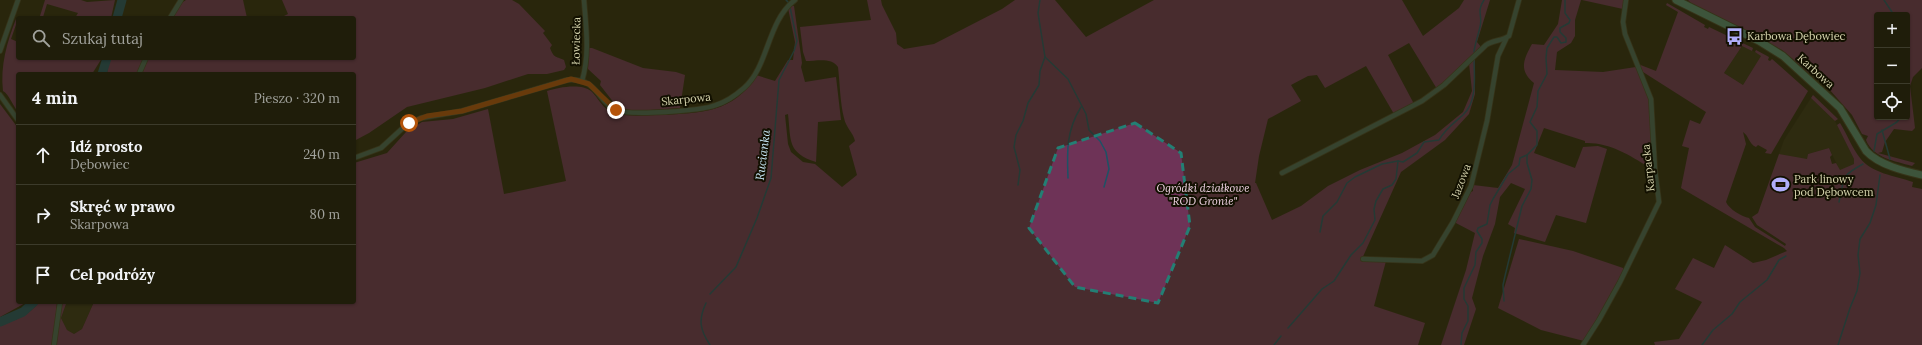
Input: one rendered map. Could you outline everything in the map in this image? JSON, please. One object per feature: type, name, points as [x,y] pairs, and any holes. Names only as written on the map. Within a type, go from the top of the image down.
[{"type":"street","points":[[0,51],[18,0]]},
{"type":"street","points":[[171,16],[181,0]]},
{"type":"street","name":"Łowiecka","points":[[582,81],[586,65],[587,37],[584,0]]},
{"type":"street","name":"Skarpowa","points":[[582,81],[596,89],[611,107],[622,112],[637,113],[700,109],[716,105],[732,97],[751,80],[779,19],[787,7],[795,0]]},
{"type":"street","name":"Jazowa","points":[[1363,259],[1422,261],[1433,255],[1453,222],[1471,186],[1487,121],[1498,56],[1509,36],[1519,0]]},
{"type":"street","name":"Karpacka","points":[[1583,345],[1620,282],[1660,202],[1655,170],[1651,99],[1625,34],[1623,22],[1626,0]]},
{"type":"street","name":"Karbowa","points":[[1676,0],[1776,50],[1840,108],[1863,146],[1872,156],[1883,162],[1922,175]]},
{"type":"street","points":[[1282,173],[1422,101],[1444,85],[1490,42],[1506,39]]},
{"type":"street","points":[[140,72],[145,60]]},
{"type":"street","points":[[356,157],[381,148],[405,126],[421,118],[462,111],[564,80],[582,81]]},
{"type":"street","points":[[0,95],[16,117]]},
{"type":"street","points":[[54,345],[60,304]]},
{"type":"highlighted area","points":[[1135,123],[1181,153],[1190,226],[1158,303],[1075,287],[1029,228],[1058,148]]},
{"type":"shaded area","points":[[1742,46],[1762,55],[1743,85],[1724,73]]},
{"type":"shaded area","points":[[1811,98],[1834,119],[1854,159],[1854,164],[1840,171],[1829,148],[1808,154],[1807,160],[1779,154],[1784,140]]},
{"type":"shaded area","points":[[66,304],[93,304],[82,329],[74,334],[67,330],[61,318]]},
{"type":"green space","points":[[45,0],[81,0],[87,2],[115,0],[111,16],[76,16],[78,13],[47,4],[43,16],[40,16]]},
{"type":"green space","points":[[186,0],[243,0],[247,16],[172,16],[180,4]]},
{"type":"green space","points":[[282,0],[512,0],[519,4],[545,31],[543,33],[552,45],[550,48],[553,54],[564,60],[566,67],[564,70],[547,74],[528,74],[485,88],[407,107],[369,133],[356,140],[356,72],[141,72],[147,60],[356,60],[356,16],[284,16],[288,14]]},
{"type":"green space","name":"Ogródki działkowe \"ROD Gronie\"","points":[[867,0],[881,0],[896,33],[897,44],[904,49],[934,44],[1002,9],[1015,0],[1055,0],[1086,37],[1154,0],[1402,0],[1423,36],[1459,8],[1464,0],[1490,0],[1477,42],[1481,47],[1437,89],[1409,43],[1388,55],[1414,104],[1394,114],[1366,66],[1325,88],[1317,75],[1308,76],[1291,85],[1301,101],[1268,119],[1259,156],[1255,183],[1272,220],[1301,206],[1328,186],[1360,170],[1402,153],[1435,135],[1463,112],[1472,91],[1469,63],[1475,56],[1475,94],[1469,114],[1445,140],[1401,172],[1361,261],[1386,261],[1374,306],[1425,323],[1418,345],[55,345],[61,304],[66,304],[61,318],[67,330],[74,334],[82,329],[93,304],[356,304],[356,162],[387,153],[406,132],[422,122],[453,119],[488,109],[504,194],[566,181],[547,91],[570,86],[582,87],[591,91],[609,111],[623,115],[640,116],[689,113],[703,111],[727,104],[738,97],[747,88],[756,75],[775,81],[788,60],[793,60],[795,42],[788,8],[791,5],[794,6],[802,63],[801,67],[805,82],[836,77],[841,120],[818,122],[816,162],[795,150],[792,144],[788,114],[785,115],[788,144],[791,152],[803,162],[815,164],[842,187],[857,175],[849,146],[855,141],[846,125],[844,118],[838,67],[832,62],[828,61],[806,61],[803,52],[800,27],[871,20]]},
{"type":"green space","points":[[1562,0],[1581,0],[1575,20],[1575,36],[1571,43],[1557,52],[1555,70],[1603,72],[1636,67],[1650,100],[1653,165],[1649,167],[1611,147],[1594,143],[1585,143],[1585,141],[1544,128],[1534,153],[1575,168],[1583,147],[1598,146],[1607,149],[1586,223],[1556,215],[1545,242],[1514,233],[1515,228],[1508,224],[1525,189],[1511,183],[1500,197],[1495,224],[1483,256],[1472,298],[1476,309],[1464,345],[1441,345],[1466,270],[1475,233],[1454,222],[1469,193],[1473,191],[1473,185],[1498,188],[1512,165],[1534,83],[1526,74],[1524,69],[1525,60],[1532,44],[1544,45],[1558,24]]},
{"type":"green space","points":[[1582,0],[1625,0],[1623,9]]},
{"type":"green space","points":[[1688,0],[1922,0],[1922,68],[1913,77],[1910,86],[1915,128],[1912,131],[1894,129],[1885,142],[1882,152],[1878,153],[1915,163],[1912,166],[1885,158],[1874,151],[1866,140],[1868,136],[1862,134],[1852,115],[1821,80],[1808,72],[1782,50],[1691,3]]},
{"type":"green space","points":[[1667,3],[1705,25],[1704,27],[1708,29],[1709,27],[1753,48],[1752,51],[1742,46],[1724,73],[1743,85],[1761,56],[1755,52],[1756,50],[1769,57],[1768,60],[1770,61],[1772,59],[1808,91],[1771,154],[1765,153],[1767,150],[1758,145],[1756,147],[1754,146],[1743,132],[1746,144],[1726,202],[1736,212],[1749,218],[1755,227],[1785,246],[1786,244],[1757,225],[1752,217],[1758,213],[1779,154],[1807,159],[1808,154],[1829,148],[1832,155],[1830,157],[1832,164],[1836,163],[1840,170],[1854,164],[1854,159],[1837,125],[1840,123],[1854,150],[1865,163],[1877,171],[1913,182],[1912,187],[1922,189],[1922,345],[1655,345],[1654,342],[1679,339],[1702,302],[1675,289],[1693,258],[1714,268],[1725,245],[1753,263],[1766,260],[1787,251],[1681,188],[1689,148],[1682,146],[1690,120],[1700,124],[1706,112],[1643,72],[1638,64],[1656,71],[1678,12],[1666,5]]},
{"type":"green space","points":[[16,19],[16,25],[11,39],[16,41],[16,60],[101,60],[93,72],[16,72],[16,109],[3,91],[2,82],[3,63]]},
{"type":"green space","points":[[589,48],[643,68],[676,72],[685,75],[680,108],[636,111],[618,108],[600,85],[601,81],[588,69]]},
{"type":"green space","points":[[109,60],[144,60],[138,72],[107,72]]},
{"type":"green space","points":[[1813,95],[1838,119],[1835,121],[1811,98]]},
{"type":"green space","points":[[0,104],[16,125],[16,304],[23,304],[0,317]]},
{"type":"green space","points":[[1519,239],[1573,251],[1623,268],[1623,271],[1609,299],[1584,341],[1541,330],[1498,308]]},
{"type":"green space","points":[[37,304],[57,304],[53,345],[0,345],[0,325],[26,314]]},
{"type":"waterway","points":[[118,16],[122,0]]},
{"type":"waterway","name":"Rucianka","points":[[786,0],[789,3]]},
{"type":"waterway","points":[[1018,185],[1020,170],[1014,147],[1016,135],[1023,121],[1028,103],[1039,85],[1040,71],[1045,57],[1038,13],[1040,0]]},
{"type":"waterway","points":[[1474,52],[1481,23],[1480,8],[1484,0]]},
{"type":"waterway","points":[[1461,345],[1462,333],[1468,321],[1468,306],[1464,299],[1464,288],[1475,265],[1476,252],[1482,243],[1482,239],[1477,231],[1478,228],[1487,224],[1490,205],[1508,174],[1519,165],[1520,158],[1527,155],[1537,145],[1537,131],[1530,122],[1537,107],[1538,91],[1547,74],[1547,48],[1554,37],[1557,37],[1561,43],[1566,42],[1566,38],[1560,32],[1560,28],[1569,23],[1570,20],[1565,13],[1565,0]]},
{"type":"waterway","points":[[1884,0],[1892,12]]},
{"type":"waterway","name":"Rucianka","points":[[710,294],[736,267],[757,218],[771,178],[779,80],[794,51],[797,41],[790,7]]},
{"type":"waterway","points":[[1045,57],[1068,79],[1086,114],[1089,130],[1100,141],[1106,152],[1109,169],[1104,187]]},
{"type":"waterway","points":[[1288,328],[1322,289],[1334,281],[1351,255],[1363,243],[1375,220],[1374,209],[1376,201],[1383,189],[1392,185],[1396,179],[1398,161],[1403,162],[1417,153],[1424,142],[1439,140],[1447,129],[1468,109],[1471,103],[1474,88],[1474,58]]},
{"type":"waterway","points":[[103,72],[106,60]]},
{"type":"waterway","points":[[1068,178],[1068,142],[1072,125],[1081,107]]},
{"type":"waterway","points":[[1874,151],[1877,134],[1899,120]]},
{"type":"waterway","points":[[1882,130],[1890,159]]},
{"type":"waterway","points":[[1504,301],[1503,285],[1505,276],[1522,206],[1531,189],[1532,180],[1527,163],[1527,155]]},
{"type":"waterway","points":[[1320,232],[1323,216],[1337,202],[1347,183],[1355,177],[1382,164],[1398,161]]},
{"type":"waterway","points":[[1839,202],[1846,175],[1863,164]]},
{"type":"waterway","points":[[1838,345],[1857,291],[1860,273],[1858,255],[1860,239],[1870,223],[1876,205],[1880,175]]},
{"type":"waterway","points":[[1702,345],[1713,330],[1732,314],[1740,302],[1767,280],[1779,260],[1786,256]]},
{"type":"waterway","name":"Rucianka","points":[[706,303],[703,309],[701,325],[710,345]]},
{"type":"waterway","points":[[0,322],[23,312],[32,304]]},
{"type":"waterway","points":[[1274,345],[1281,336]]},
{"type":"place","name":"Karbowa Dębowiec","points":[[1734,36]]},
{"type":"place","name":"Park linowy pod Dębowcem","points":[[1781,185]]},
{"type":"route","points":[[409,123],[427,116],[462,111],[571,79],[589,84],[596,89],[607,104],[616,110]]}]
